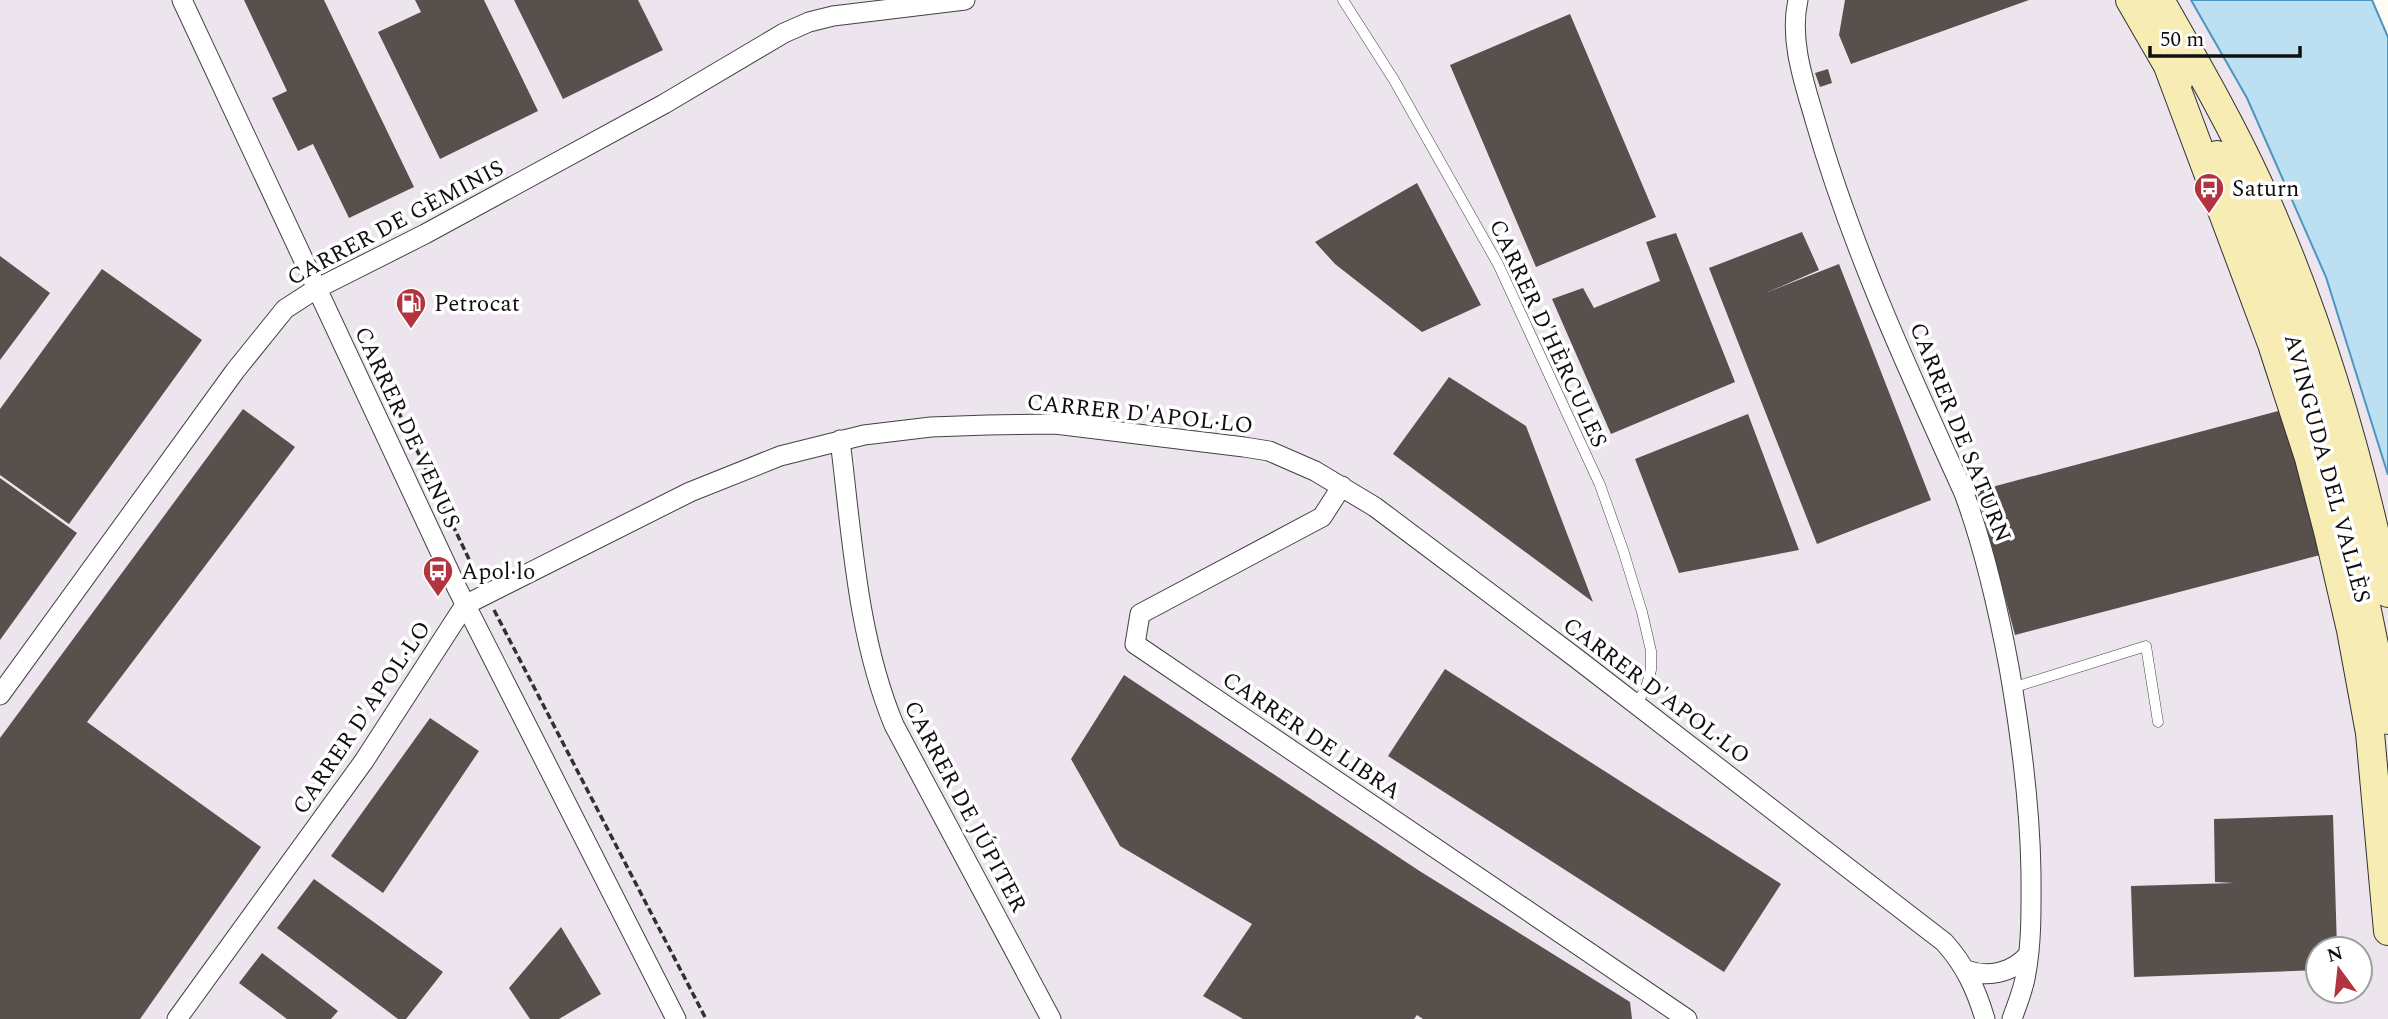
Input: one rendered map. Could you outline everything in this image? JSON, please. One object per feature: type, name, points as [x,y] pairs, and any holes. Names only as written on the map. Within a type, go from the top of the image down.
[{"type":"main road","points":[[2130,0],[2168,66],[2289,361],[2309,458],[2344,556],[2371,733],[2388,920]]},
{"type":"main road","name":"AVINGUDA DEL VALLÈS","points":[[2160,0],[2211,88],[2258,182],[2300,284],[2343,414],[2388,593]]},
{"type":"main road","name":"AVINGUDA DEL VALLÈS","points":[[2344,556],[2388,720]]},
{"type":"street","name":"CARRER DE VENUS","points":[[182,0],[466,606],[676,1019]]},
{"type":"street","name":"CARRER DE GÈMINIS","points":[[0,695],[234,371],[285,309],[316,289],[540,173],[784,33],[833,16],[965,0]]},
{"type":"street","name":"CARRER DE SATURN","points":[[1798,0],[1795,13],[1799,64],[1845,216],[1964,493],[1978,532],[1998,608],[2025,771],[2031,830],[2031,903],[2026,975],[2012,1019]]},
{"type":"street","name":"CARRER D'APOL·LO","points":[[177,1019],[364,761],[466,606],[690,492],[780,456],[864,435],[932,427],[1055,424],[1269,451],[1342,486],[1375,507],[1944,942],[1966,970],[1980,1002],[1984,1019]]},
{"type":"street","name":"CARRER DE JÚPITER","points":[[840,440],[866,635],[887,709],[1051,1019]]},
{"type":"street","name":"CARRER DE LIBRA","points":[[1342,486],[1322,517],[1140,614],[1135,644],[1688,1019]]},
{"type":"street","points":[[1966,970],[1986,975],[2001,972],[2021,963],[2028,955]]},
{"type":"lane","name":"CARRER D'HÈRCULES","points":[[1343,0],[1394,80],[1498,264],[1600,485],[1627,562],[1651,652],[1651,670],[1645,691],[1635,704]]},
{"type":"lane","points":[[2012,688],[2146,646],[2158,722]]},
{"type":"path","points":[[375,362],[486,595],[706,1019]]},
{"type":"shaded area","points":[[0,0],[2191,0],[2247,98],[2326,277],[2388,475],[2388,1019],[0,1019]]},
{"type":"water","points":[[2191,0],[2372,0],[2388,37],[2388,475],[2326,277],[2247,98]]},
{"type":"building","points":[[244,0],[324,0],[414,187],[349,218],[313,144],[298,151],[272,98],[287,91]]},
{"type":"building","points":[[415,0],[484,0],[538,111],[440,159],[378,32],[421,12]]},
{"type":"building","points":[[514,0],[638,0],[663,50],[563,99]]},
{"type":"building","points":[[1845,0],[2029,0],[1851,64],[1839,35]]},
{"type":"building","points":[[1570,14],[1656,217],[1536,267],[1450,65]]},
{"type":"building","points":[[1828,69],[1832,83],[1820,87],[1815,73]]},
{"type":"building","points":[[1417,183],[1481,305],[1422,332],[1335,264],[1315,242]]},
{"type":"building","points":[[1802,232],[1819,270],[1768,292],[1839,264],[1931,500],[1817,544],[1709,268]]},
{"type":"building","points":[[1676,233],[1735,382],[1611,434],[1552,299],[1583,288],[1594,308],[1660,281],[1646,242]]},
{"type":"building","points":[[0,256],[50,293],[0,360]]},
{"type":"building","points":[[102,269],[202,340],[69,524],[0,475],[0,409]]},
{"type":"building","points":[[1449,377],[1526,426],[1593,602],[1393,454]]},
{"type":"building","points":[[243,409],[295,447],[87,722],[261,847],[140,1019],[0,1019],[0,738]]},
{"type":"building","points":[[2282,410],[2320,555],[2015,635],[1977,491]]},
{"type":"building","points":[[1748,414],[1799,550],[1679,573],[1635,459]]},
{"type":"building","points":[[0,478],[77,533],[0,640]]},
{"type":"building","points":[[1445,669],[1781,884],[1724,972],[1388,756]]},
{"type":"building","points":[[1124,675],[1418,870],[1630,1002],[1632,1019],[1423,1019],[1417,1015],[1414,1019],[1243,1019],[1203,996],[1252,924],[1120,846],[1071,759]]},
{"type":"building","points":[[430,718],[479,751],[383,893],[331,856]]},
{"type":"building","points":[[2333,815],[2337,935],[2304,935],[2304,971],[2134,977],[2131,886],[2234,883],[2215,882],[2214,819]]},
{"type":"building","points":[[314,879],[443,972],[406,1019],[398,1019],[277,928]]},
{"type":"building","points":[[561,927],[601,994],[559,1019],[530,1019],[509,988]]},
{"type":"building","points":[[262,953],[338,1011],[331,1019],[287,1019],[239,983]]},
{"type":"place","name":"Saturn","points":[[2209,215]]},
{"type":"place","name":"Petrocat","points":[[411,330]]},
{"type":"place","name":"Apol·lo","points":[[438,598]]}]
